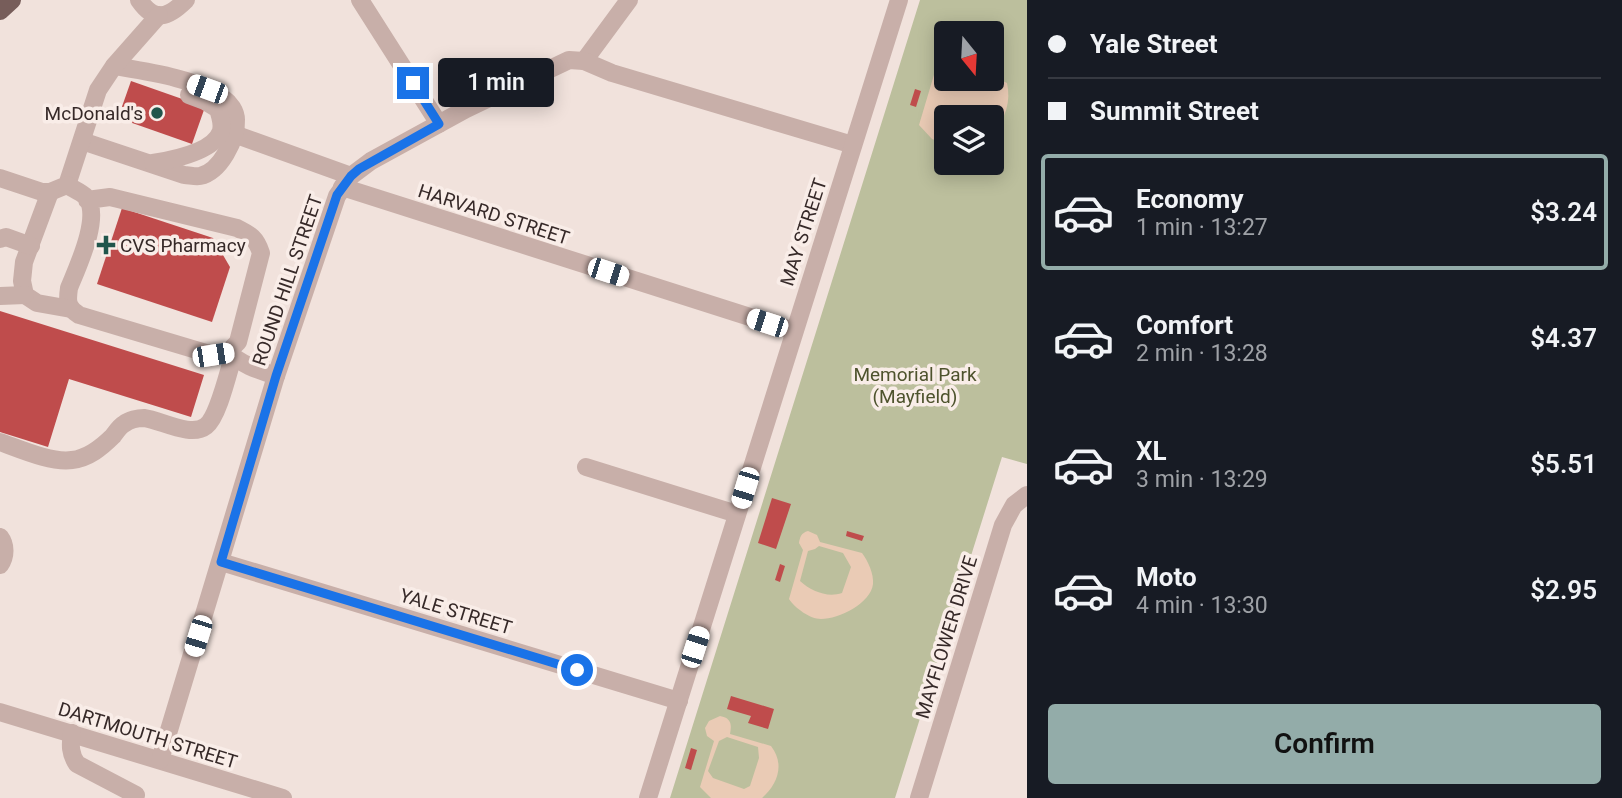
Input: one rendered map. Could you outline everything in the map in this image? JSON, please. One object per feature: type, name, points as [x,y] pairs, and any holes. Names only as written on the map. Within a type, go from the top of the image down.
[{"type":"main road","points":[[0,12],[4,0]]},
{"type":"main road","points":[[0,12],[12,0]]},
{"type":"street","points":[[139,0],[146,10],[155,15],[168,15],[186,0]]},
{"type":"street","points":[[360,0],[439,124]]},
{"type":"street","points":[[584,61],[629,0]]},
{"type":"street","name":"MAY STREET","points":[[649,798],[899,0]]},
{"type":"street","points":[[25,295],[22,281],[24,262],[82,141],[98,90],[114,66],[159,15]]},
{"type":"street","points":[[346,182],[371,161],[466,109],[569,60],[584,61],[612,73],[853,145]]},
{"type":"street","points":[[82,141],[184,175],[199,176],[221,163],[234,134],[236,120],[233,108],[222,97],[181,80],[114,66]]},
{"type":"street","points":[[145,71],[155,83],[205,101],[218,109],[222,120],[221,131],[215,140],[200,150],[175,159],[149,163]]},
{"type":"street","name":"HARVARD STREET","points":[[234,134],[346,182],[794,331]]},
{"type":"street","points":[[0,178],[42,192],[59,188],[85,196],[91,206],[92,220],[69,288],[71,309]]},
{"type":"street","name":"ROUND HILL STREET","points":[[160,760],[276,376],[329,216],[337,195],[346,182]]},
{"type":"street","points":[[0,442],[60,461],[72,460],[84,457],[100,447],[124,423],[134,419],[144,418],[191,431],[201,430],[214,416],[230,355],[238,342],[245,319],[261,253],[257,241],[237,228],[110,197],[87,200]]},
{"type":"street","points":[[0,239],[6,237],[31,246]]},
{"type":"street","points":[[0,296],[25,295],[37,303],[71,309],[79,315],[213,355],[230,355],[247,366],[276,376]]},
{"type":"street","points":[[586,467],[737,514]]},
{"type":"street","name":"MAYFLOWER DRIVE","points":[[919,798],[1003,525],[1014,505],[1026,495]]},
{"type":"street","points":[[0,537],[5,550],[0,565]]},
{"type":"street","name":"YALE STREET","points":[[221,562],[679,701]]},
{"type":"street","name":"DARTMOUTH STREET","points":[[0,712],[160,760],[257,794],[283,798]]},
{"type":"street","points":[[72,733],[69,746],[77,764],[136,795]]},
{"type":"green space","name":"Memorial Park (Mayfield)","points":[[920,0],[1027,0],[1027,464],[1002,457],[895,798],[670,798]]},
{"type":"sand","points":[[934,75],[934,91],[1004,91],[1004,82],[1007,83],[1008,96],[1004,115],[1004,105],[934,105],[934,140],[919,125]]},
{"type":"sand","points":[[808,531],[817,535],[820,542],[862,553],[864,556],[872,572],[873,584],[867,597],[853,609],[836,616],[817,619],[803,612],[789,599],[803,550],[800,539],[802,534]],"holes":[[[819,546],[843,553],[851,567],[842,593],[820,593],[800,581],[808,551]]]},
{"type":"sand","points":[[724,717],[730,722],[730,734],[771,746],[778,760],[778,774],[762,798],[711,798],[700,787],[714,741],[707,736],[705,728],[709,721]],"holes":[[[727,737],[758,747],[759,758],[750,786],[744,789],[713,778],[708,771],[719,741]]]},
{"type":"building","points":[[131,81],[205,107],[192,144],[118,118]]},
{"type":"building","points":[[915,89],[921,91],[916,107],[910,105]]},
{"type":"building","points":[[122,208],[213,238],[230,267],[212,322],[97,284]]},
{"type":"building","points":[[0,311],[204,375],[191,417],[69,379],[48,447],[0,432]]},
{"type":"building","points":[[772,498],[791,504],[776,549],[758,543]]},
{"type":"building","points":[[847,531],[864,536],[862,541],[846,536]]},
{"type":"building","points":[[780,564],[785,566],[780,582],[775,580]]},
{"type":"building","points":[[731,696],[774,709],[768,729],[748,723],[751,716],[727,709]]},
{"type":"building","points":[[691,748],[697,750],[691,770],[685,768]]},
{"type":"place","name":"McDonald's","points":[[157,113]]},
{"type":"place","name":"CVS Pharmacy","points":[[106,245]]},
{"type":"route","points":[[413,83],[439,124],[359,169],[337,195],[276,376],[221,562],[577,670]]}]
